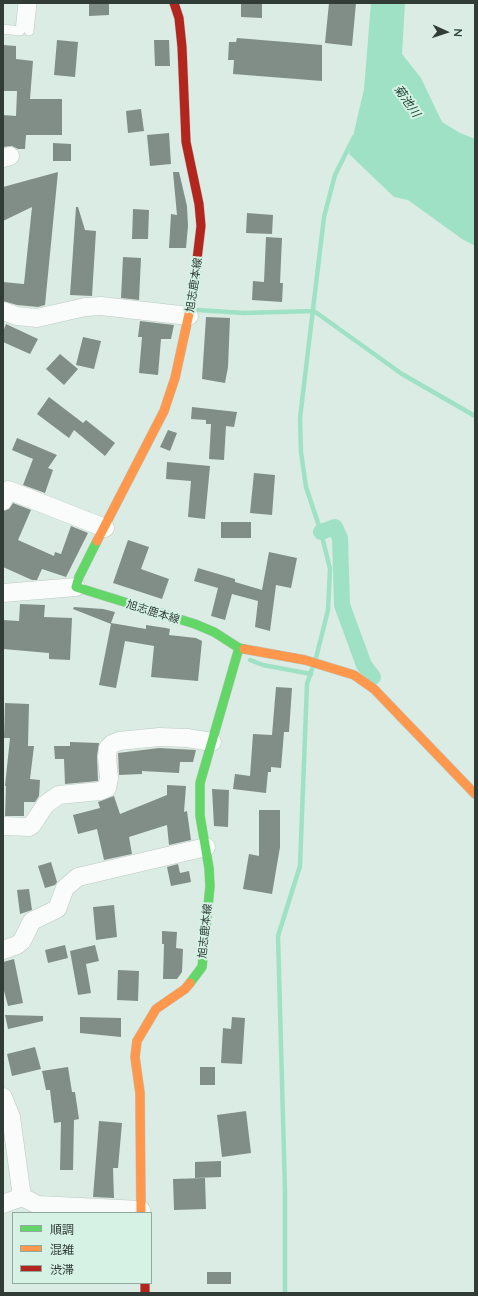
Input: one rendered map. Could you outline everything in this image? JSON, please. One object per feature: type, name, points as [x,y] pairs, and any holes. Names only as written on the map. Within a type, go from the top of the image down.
[{"type":"main road","name":"旭志鹿本線","points":[[141,1212],[140,1093],[134,1057],[137,1041],[156,1009],[185,989],[202,967],[210,886],[210,868],[200,816],[200,783],[239,648],[214,632],[195,624],[76,587],[164,411],[175,378],[192,300],[200,226],[199,204],[186,142],[182,47],[179,18],[174,3]]},
{"type":"main road","points":[[239,648],[305,660],[354,675],[366,682],[475,794]]},
{"type":"street","points":[[3,310],[17,316],[37,318],[86,307],[101,306],[189,316]]},
{"type":"street","points":[[3,502],[8,490],[105,528]]},
{"type":"street","points":[[3,592],[76,587]]},
{"type":"street","points":[[3,826],[28,827],[32,825],[46,804],[59,795],[100,791],[107,788],[109,778],[107,757],[108,748],[112,744],[119,741],[159,737],[187,738],[212,742]]},
{"type":"street","points":[[3,950],[17,945],[22,941],[32,922],[57,909],[65,888],[78,877],[206,847]]},
{"type":"street","points":[[3,1096],[11,1117],[22,1197]]},
{"type":"street","points":[[3,1204],[22,1197],[38,1205],[141,1212]]},
{"type":"lane","points":[[3,29],[20,31],[23,3]]},
{"type":"lane","points":[[29,31],[32,3]]},
{"type":"water","name":"菊池川","points":[[371,3],[405,3],[402,54],[421,78],[442,122],[460,133],[475,139],[475,246],[462,239],[408,200],[394,197],[349,154],[364,89]]},
{"type":"building","points":[[89,3],[109,3],[109,15],[89,16]]},
{"type":"building","points":[[241,3],[262,3],[262,18],[241,17]]},
{"type":"building","points":[[329,3],[356,3],[352,46],[325,43]]},
{"type":"building","points":[[237,38],[322,45],[322,81],[233,74],[234,60],[228,60],[229,42],[236,42]]},
{"type":"building","points":[[57,40],[78,42],[75,77],[54,75]]},
{"type":"building","points":[[154,40],[169,40],[170,66],[155,66]]},
{"type":"building","points":[[3,45],[16,46],[16,59],[33,61],[30,99],[62,99],[62,135],[26,135],[25,149],[18,149],[12,146],[3,147],[3,115],[16,116],[17,91],[3,91]]},
{"type":"building","points":[[141,109],[144,131],[128,133],[126,111]]},
{"type":"building","points":[[169,133],[171,164],[150,166],[147,135]]},
{"type":"building","points":[[53,143],[71,144],[71,161],[53,161]]},
{"type":"building","points":[[58,172],[45,305],[38,307],[17,305],[3,301],[3,282],[24,284],[32,207],[3,221],[3,187]]},
{"type":"building","points":[[173,172],[179,172],[187,206],[188,226],[186,248],[169,248],[171,214],[177,215]]},
{"type":"building","points":[[76,207],[78,207],[85,230],[96,231],[92,296],[70,295]]},
{"type":"building","points":[[133,209],[149,210],[148,239],[132,239]]},
{"type":"building","points":[[247,213],[273,215],[272,234],[246,233]]},
{"type":"building","points":[[266,237],[282,238],[280,283],[283,283],[282,302],[252,300],[253,281],[264,282]]},
{"type":"building","points":[[123,257],[141,258],[139,300],[121,298]]},
{"type":"building","points":[[206,317],[230,318],[228,367],[225,383],[202,379]]},
{"type":"building","points":[[140,321],[174,325],[171,339],[161,339],[158,375],[139,373],[142,337],[138,337]]},
{"type":"building","points":[[6,324],[38,339],[30,354],[3,342],[3,332]]},
{"type":"building","points":[[83,337],[101,341],[94,369],[76,365]]},
{"type":"building","points":[[60,354],[78,369],[64,385],[46,369]]},
{"type":"building","points":[[49,397],[83,423],[86,420],[115,443],[105,456],[74,430],[69,438],[37,414]]},
{"type":"building","points":[[192,407],[237,412],[234,427],[226,426],[224,460],[209,459],[211,424],[206,424],[206,420],[191,419]]},
{"type":"building","points":[[168,430],[177,433],[170,451],[160,447]]},
{"type":"building","points":[[17,438],[57,455],[48,468],[53,470],[45,493],[23,485],[33,459],[12,450]]},
{"type":"building","points":[[167,462],[210,466],[205,519],[188,517],[191,481],[166,479]]},
{"type":"building","points":[[254,473],[275,475],[272,515],[250,513]]},
{"type":"building","points":[[13,503],[31,510],[18,540],[54,556],[55,552],[61,554],[71,526],[88,533],[66,577],[42,569],[37,580],[32,580],[3,567],[3,511],[9,509]]},
{"type":"building","points":[[221,522],[251,522],[251,538],[221,538]]},
{"type":"building","points":[[128,540],[149,547],[141,569],[169,579],[162,599],[113,583]]},
{"type":"building","points":[[269,552],[297,558],[291,588],[276,585],[270,631],[255,627],[258,601],[232,594],[225,620],[211,616],[218,588],[194,581],[198,568],[235,579],[235,582],[262,590]]},
{"type":"building","points":[[20,604],[45,605],[44,617],[72,618],[70,660],[49,659],[49,653],[3,649],[3,620],[19,621]]},
{"type":"building","points":[[74,607],[103,609],[115,612],[111,623],[146,629],[146,625],[166,628],[170,629],[169,635],[196,638],[202,641],[198,681],[151,677],[154,646],[125,641],[116,688],[99,685],[111,624],[73,609]]},
{"type":"building","points":[[276,687],[292,688],[289,732],[284,732],[281,768],[271,767],[271,772],[268,772],[266,793],[233,789],[235,774],[250,776],[253,734],[272,735]]},
{"type":"building","points":[[5,703],[29,704],[28,746],[34,746],[30,779],[40,780],[39,796],[35,802],[24,802],[24,816],[5,816],[5,786],[10,738],[4,738]]},
{"type":"building","points":[[70,742],[99,743],[97,756],[98,781],[65,784],[64,759],[55,759],[54,746],[70,746]]},
{"type":"building","points":[[159,748],[196,750],[193,762],[180,762],[179,773],[142,771],[142,774],[119,775],[118,753]]},
{"type":"building","points":[[167,785],[186,786],[184,812],[187,811],[191,840],[169,845],[167,825],[129,837],[132,854],[104,860],[97,829],[78,834],[73,815],[100,808],[98,802],[114,796],[120,814],[167,795]]},
{"type":"building","points":[[212,789],[229,790],[228,827],[214,826]]},
{"type":"building","points":[[259,810],[280,810],[280,847],[272,894],[243,889],[249,854],[259,856]]},
{"type":"building","points":[[51,862],[57,882],[55,885],[45,888],[38,866]]},
{"type":"building","points":[[178,864],[180,873],[189,871],[191,882],[171,886],[167,867]]},
{"type":"building","points":[[29,889],[32,910],[20,914],[17,890]]},
{"type":"building","points":[[114,905],[117,937],[96,940],[93,907]]},
{"type":"building","points":[[162,931],[177,932],[176,948],[183,949],[182,972],[177,979],[163,979],[164,944],[162,944]]},
{"type":"building","points":[[65,945],[68,958],[48,963],[45,950]]},
{"type":"building","points":[[95,945],[99,961],[86,964],[91,993],[78,995],[70,951]]},
{"type":"building","points":[[14,959],[23,1003],[8,1006],[3,987],[3,962]]},
{"type":"building","points":[[118,970],[139,971],[138,1001],[117,1000]]},
{"type":"building","points":[[5,1015],[43,1016],[43,1021],[8,1029]]},
{"type":"building","points":[[80,1017],[121,1018],[121,1037],[80,1033]]},
{"type":"building","points":[[232,1017],[245,1018],[242,1064],[221,1063],[223,1028],[231,1029]]},
{"type":"building","points":[[35,1047],[41,1069],[12,1076],[7,1054]]},
{"type":"building","points":[[68,1067],[72,1092],[75,1092],[79,1119],[74,1120],[73,1170],[60,1170],[61,1122],[54,1123],[50,1090],[46,1090],[42,1071]]},
{"type":"building","points":[[200,1067],[215,1067],[215,1085],[200,1085]]},
{"type":"building","points":[[246,1111],[251,1153],[222,1157],[217,1115]]},
{"type":"building","points":[[99,1121],[122,1123],[118,1168],[113,1168],[114,1198],[93,1197]]},
{"type":"building","points":[[221,1161],[221,1177],[195,1178],[195,1162]]},
{"type":"building","points":[[205,1178],[206,1209],[174,1210],[173,1179]]},
{"type":"building","points":[[207,1272],[231,1272],[231,1284],[207,1284]]},
{"type":"waterway","points":[[316,658],[328,610],[330,569],[321,532],[306,487],[301,452],[300,418],[324,217],[335,175],[354,137]]},
{"type":"waterway","points":[[198,310],[244,313],[314,311],[402,374],[475,416]]},
{"type":"waterway","points":[[321,532],[335,527],[340,538],[342,605],[364,665],[373,677]]},
{"type":"waterway","points":[[250,660],[263,665],[311,674]]},
{"type":"waterway","points":[[285,1293],[285,1191],[278,936],[300,866],[307,684],[312,669]]},
{"type":"traffic: fast","points":[[97,541],[79,577],[76,587],[195,624],[214,632],[239,648],[244,649]]},
{"type":"traffic: fast","points":[[190,983],[202,967],[210,886],[209,868],[200,816],[200,783],[239,648]]},
{"type":"traffic: slow","points":[[97,541],[164,411],[175,378],[192,300],[195,276]]},
{"type":"traffic: slow","points":[[244,649],[305,660],[354,675],[374,689],[475,794]]},
{"type":"traffic: slow","points":[[141,1212],[140,1093],[135,1057],[137,1041],[156,1009],[185,989],[190,983]]},
{"type":"traffic: jam","points":[[174,3],[179,18],[182,47],[186,142],[199,204],[201,226],[195,276]]},
{"type":"traffic: jam","points":[[145,1284],[145,1293]]}]
